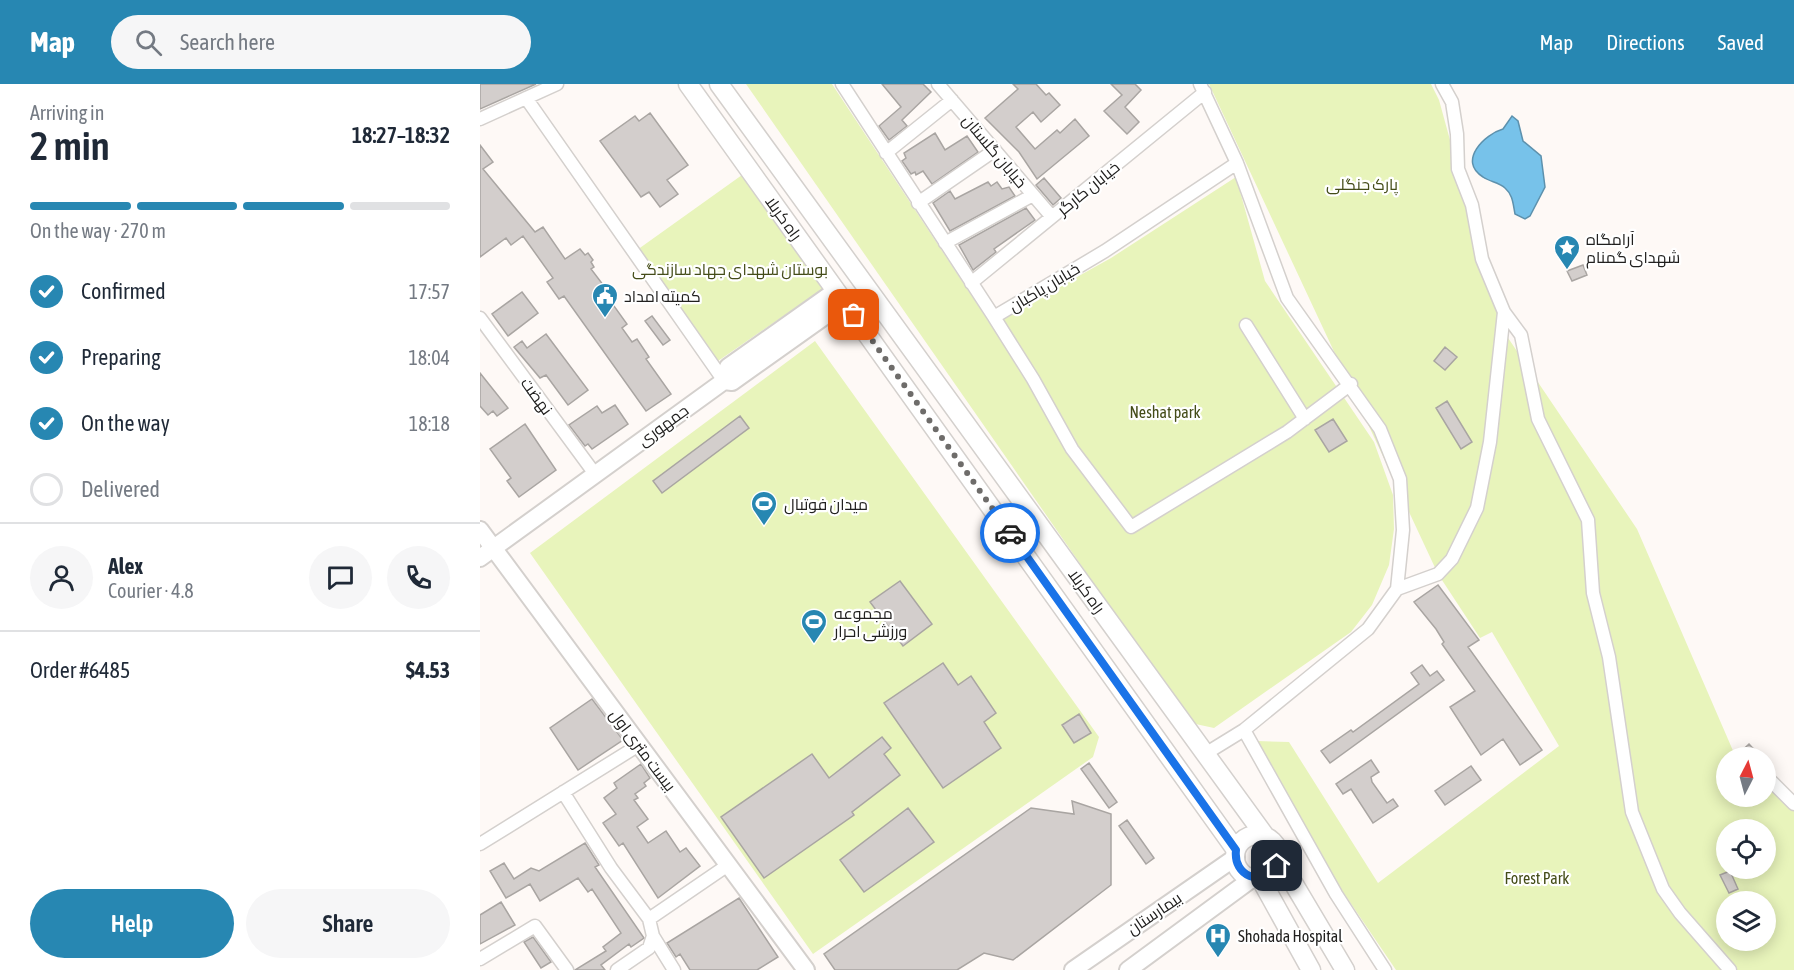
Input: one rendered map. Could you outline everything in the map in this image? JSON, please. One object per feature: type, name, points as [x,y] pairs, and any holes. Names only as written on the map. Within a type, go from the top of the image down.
[{"type":"main road","name":"راه کربلا","points":[[688,84],[1236,854]]},
{"type":"main road","name":"راه کربلا","points":[[721,85],[1265,836]]},
{"type":"main road","points":[[1311,970],[1256,878],[1241,871],[1236,854],[1245,839],[1251,836],[1265,836],[1276,845],[1279,859],[1345,970]]},
{"type":"main road","points":[[1256,878],[1273,872],[1279,859]]},
{"type":"street","name":"خیابان گلستان","points":[[939,84],[1052,217]]},
{"type":"street","points":[[1442,84],[1452,102],[1457,134],[1458,169],[1472,205],[1482,260],[1504,312],[1521,335],[1538,419],[1588,519],[1593,593],[1609,657],[1632,812],[1663,889],[1680,913],[1730,970]]},
{"type":"street","name":"خیابان پاکبان","points":[[844,85],[994,318],[1105,251],[1237,162]]},
{"type":"street","points":[[480,119],[549,86]]},
{"type":"street","points":[[1203,88],[1237,162],[1287,298],[1351,384],[1380,429],[1402,486],[1404,531],[1396,589],[1368,629],[1244,730],[1205,754]]},
{"type":"street","name":"خیابان کارگر","points":[[971,283],[1203,88]]},
{"type":"street","points":[[526,98],[723,381]]},
{"type":"street","points":[[886,153],[952,99]]},
{"type":"street","points":[[918,203],[995,150]]},
{"type":"street","points":[[945,243],[1033,195]]},
{"type":"street","name":"جمهوری","points":[[487,553],[723,381],[732,382],[839,306],[840,296]]},
{"type":"street","points":[[1396,589],[1438,574],[1452,559],[1477,508],[1490,442],[1504,312]]},
{"type":"street","name":"نهضت","points":[[480,318],[594,474]]},
{"type":"street","points":[[994,318],[1072,449],[1131,527],[1305,419],[1351,384]]},
{"type":"street","points":[[1246,324],[1305,419]]},
{"type":"street","name":"بیست متری اول","points":[[480,530],[487,553],[639,745],[806,970]]},
{"type":"street","points":[[1244,730],[1336,894],[1385,970]]},
{"type":"street","points":[[480,844],[639,745]]},
{"type":"street","points":[[1776,786],[1794,804]]},
{"type":"street","points":[[563,792],[611,868],[649,919],[653,936],[674,970]]},
{"type":"street","name":"بیمارستان","points":[[1073,970],[1236,854]]},
{"type":"street","points":[[649,919],[728,865]]},
{"type":"street","name":"بیمارستان","points":[[1128,970],[1256,878]]},
{"type":"street","points":[[480,959],[535,926],[567,970]]},
{"type":"street","points":[[617,970],[650,948],[653,936]]},
{"type":"green space","name":"Neshat park","points":[[746,84],[832,84],[991,325],[1111,258],[1236,177],[1265,281],[1374,442],[1393,495],[1394,529],[1389,565],[1372,605],[1351,632],[1214,728],[1191,723]]},
{"type":"green space","name":"پارک جنگلی","points":[[1209,84],[1431,84],[1439,100],[1502,329],[1637,529],[1731,747],[1716,747],[1716,807],[1776,807],[1776,792],[1794,809],[1794,970],[1396,970],[1341,889],[1257,741],[1289,742],[1378,883],[1559,746],[1492,632],[1480,638],[1438,574]]},
{"type":"green space","name":"بوستان شهدای جهاد سازندگی","points":[[742,175],[824,288],[718,361],[637,250]]},
{"type":"green space","name":"مجموعه ورزشی احرار","points":[[815,341],[1099,737],[1093,757],[813,954],[530,553]]},
{"type":"water","points":[[1512,116],[1518,121],[1523,141],[1541,156],[1545,187],[1530,216],[1525,219],[1515,214],[1508,191],[1500,184],[1483,177],[1476,171],[1473,163],[1476,149],[1489,136],[1503,129]]},
{"type":"building","points":[[480,84],[536,84],[480,109]]},
{"type":"building","points":[[882,84],[923,84],[931,92],[902,120],[907,126],[889,140],[879,126],[901,107]]},
{"type":"building","points":[[1013,84],[1036,84],[1060,105],[1041,122],[1033,112],[1016,127],[1035,149],[1057,130],[1060,133],[1075,119],[1089,136],[1037,179],[1019,152],[985,118],[1018,89]]},
{"type":"building","points":[[1111,84],[1135,84],[1141,90],[1125,107],[1139,122],[1127,134],[1104,111],[1122,95]]},
{"type":"building","points":[[650,113],[688,165],[667,180],[678,194],[660,207],[649,192],[641,197],[600,141],[635,116],[639,121]]},
{"type":"building","points":[[935,133],[945,150],[967,136],[978,152],[932,184],[923,171],[916,175],[915,172],[911,174],[902,161],[906,158],[904,153]]},
{"type":"building","points":[[480,145],[493,162],[483,169],[535,232],[543,227],[565,259],[580,249],[585,255],[588,253],[593,260],[591,262],[594,267],[591,269],[604,286],[601,288],[627,324],[622,328],[632,342],[637,339],[649,357],[646,359],[671,394],[646,411],[564,296],[559,299],[547,282],[553,278],[523,236],[511,245],[506,238],[480,257]]},
{"type":"building","points":[[1044,178],[1061,198],[1053,205],[1036,185]]},
{"type":"building","points":[[988,182],[991,186],[997,182],[1002,189],[1009,187],[1015,196],[950,231],[933,203],[950,191],[955,199]]},
{"type":"building","points":[[1026,208],[1035,220],[994,249],[996,252],[973,270],[959,245]]},
{"type":"building","points":[[1583,265],[1587,275],[1572,281],[1567,271]]},
{"type":"building","points":[[522,292],[538,313],[508,336],[492,314]]},
{"type":"building","points":[[652,316],[670,340],[663,345],[645,321]]},
{"type":"building","points":[[546,334],[588,390],[568,405],[546,375],[540,378],[514,347],[522,341],[527,348]]},
{"type":"building","points":[[1445,347],[1457,357],[1445,370],[1434,361]]},
{"type":"building","points":[[480,373],[508,408],[497,416],[493,411],[488,415],[480,406]]},
{"type":"building","points":[[1447,401],[1472,442],[1461,449],[1436,408]]},
{"type":"building","points":[[615,405],[628,424],[592,449],[588,444],[585,446],[569,425],[597,406],[602,413]]},
{"type":"building","points":[[740,416],[749,428],[662,493],[653,481]]},
{"type":"building","points":[[1333,419],[1347,441],[1329,452],[1315,430]]},
{"type":"building","points":[[525,424],[556,470],[519,497],[507,481],[511,478],[490,449]]},
{"type":"building","points":[[900,581],[932,624],[903,646],[870,602]]},
{"type":"building","points":[[1438,585],[1479,640],[1468,647],[1542,750],[1520,765],[1503,739],[1481,755],[1450,707],[1475,691],[1442,644],[1444,642],[1436,629],[1414,602]]},
{"type":"building","points":[[943,663],[958,685],[971,676],[996,713],[984,722],[1001,748],[943,788],[884,703]]},
{"type":"building","points":[[1422,665],[1430,676],[1437,671],[1444,680],[1330,763],[1321,751],[1351,730],[1353,732],[1419,684],[1411,673]]},
{"type":"building","points":[[592,699],[623,740],[578,770],[550,728]]},
{"type":"building","points":[[1079,714],[1091,733],[1074,743],[1062,725]]},
{"type":"building","points":[[882,737],[891,748],[884,754],[900,775],[852,812],[854,815],[764,878],[721,817],[812,754],[829,778]]},
{"type":"building","points":[[1371,760],[1379,772],[1371,777],[1372,782],[1387,803],[1393,799],[1398,806],[1373,823],[1351,789],[1343,794],[1336,784]]},
{"type":"building","points":[[1089,763],[1117,802],[1109,808],[1081,769]]},
{"type":"building","points":[[641,764],[650,778],[644,783],[646,786],[635,794],[638,798],[634,800],[648,819],[637,827],[648,843],[666,831],[680,852],[686,848],[700,866],[658,898],[623,843],[619,846],[603,823],[616,814],[604,798],[617,788],[614,783]]},
{"type":"building","points":[[1471,766],[1481,780],[1445,805],[1435,791]]},
{"type":"building","points":[[1072,801],[1111,814],[1111,885],[1013,960],[984,953],[957,970],[835,970],[824,954],[1031,808],[1074,814]]},
{"type":"building","points":[[908,808],[934,842],[864,892],[840,860]]},
{"type":"building","points":[[1127,820],[1154,858],[1146,864],[1119,826]]},
{"type":"building","points":[[585,843],[599,865],[595,867],[644,938],[631,947],[629,944],[601,965],[605,970],[575,970],[606,951],[603,947],[621,933],[592,889],[588,892],[578,878],[540,901],[530,884],[506,898],[490,871],[504,863],[514,879],[531,868],[539,871]]},
{"type":"building","points":[[1722,879],[1734,879],[1738,889],[1728,891]]},
{"type":"building","points":[[739,898],[778,957],[757,970],[690,970],[680,954],[676,957],[667,943]]},
{"type":"building","points":[[501,902],[515,925],[480,944],[480,915]]},
{"type":"building","points":[[533,937],[551,962],[541,968],[524,942]]},
{"type":"way so far","points":[[854,315],[1010,533]]},
{"type":"place","name":"آرامگاه شهدای گمنام","points":[[1567,271]]},
{"type":"place","name":"کمیته امداد","points":[[605,319]]},
{"type":"place","name":"میدان فوتبال","points":[[764,527]]},
{"type":"place","name":"مجموعه ورزشی احرار","points":[[814,645]]},
{"type":"place","name":"Shohada Hospital","points":[[1218,959]]},
{"type":"route","points":[[1010,533],[1236,850],[1237,864],[1241,871],[1253,878],[1260,878],[1273,872],[1277,866]]},
{"type":"park label","name":"Forest Park","points":[[1537,878]]}]
